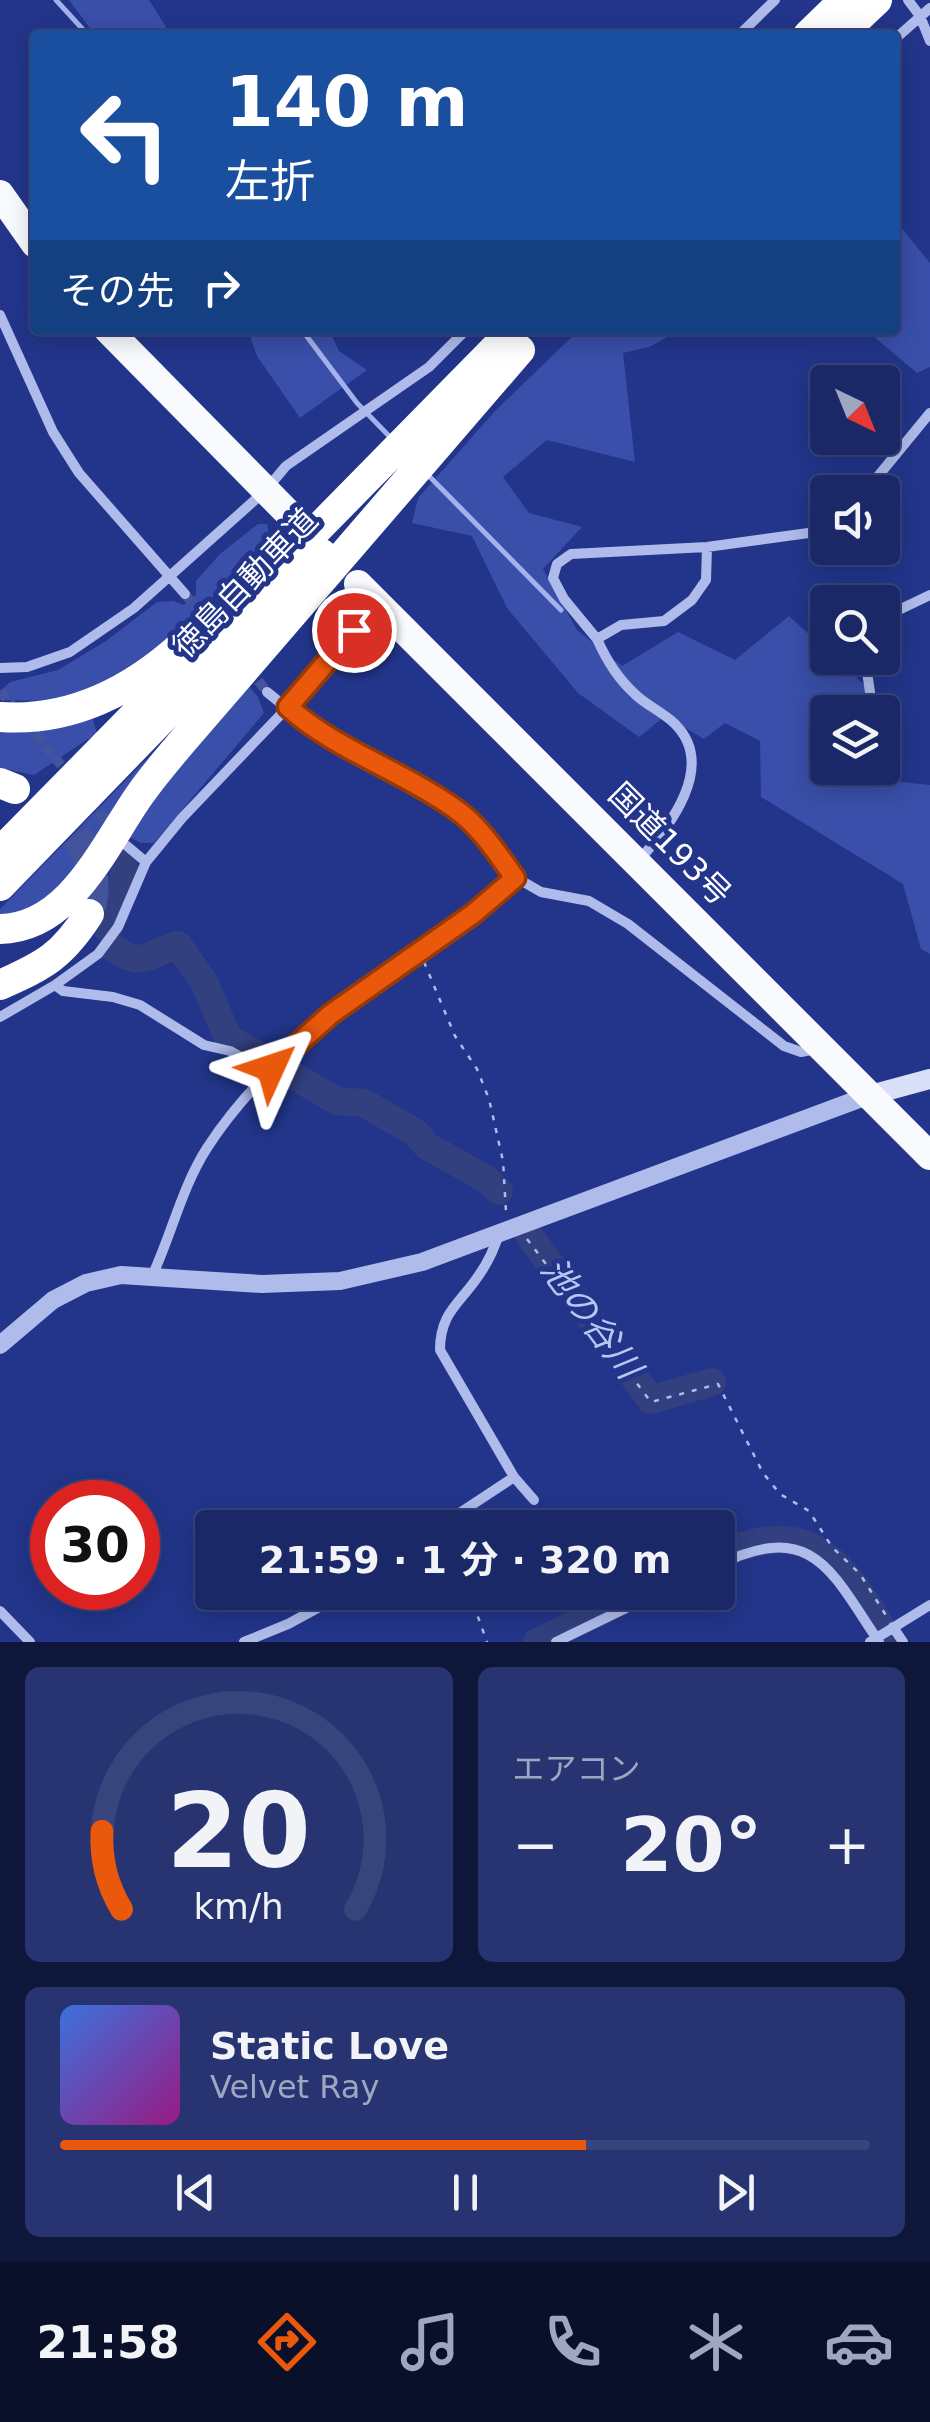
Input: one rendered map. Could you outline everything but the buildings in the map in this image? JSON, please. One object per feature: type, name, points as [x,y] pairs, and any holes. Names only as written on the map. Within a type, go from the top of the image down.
[{"type":"highway","points":[[813,30],[844,0]]},
{"type":"highway","points":[[845,30],[877,0]]},
{"type":"highway","points":[[0,194],[30,237]]},
{"type":"highway","points":[[113,335],[292,517]]},
{"type":"highway","points":[[0,929],[16,929],[44,918],[70,896],[141,792],[524,336]]},
{"type":"highway","name":"徳島自動車道","points":[[0,852],[386,458],[524,336]]},
{"type":"highway","name":"徳島自動車道","points":[[0,886],[524,336]]},
{"type":"highway","points":[[0,717],[35,719],[73,712],[119,690],[172,653],[386,458]]},
{"type":"highway","name":"国道193号","points":[[368,593],[930,1156]]},
{"type":"highway","points":[[0,985],[37,968],[69,946],[89,914]]},
{"type":"main road","points":[[867,1096],[930,1079]]},
{"type":"street","points":[[745,30],[775,0]]},
{"type":"street","points":[[908,1],[929,35]]},
{"type":"street","points":[[900,34],[930,8]]},
{"type":"street","points":[[0,315],[54,432],[80,473],[184,594]]},
{"type":"street","points":[[0,668],[27,667],[70,652],[134,608],[264,491],[286,466],[429,367],[461,335]]},
{"type":"street","points":[[879,475],[930,413]]},
{"type":"street","points":[[638,861],[690,788],[693,768],[689,747],[676,725],[637,696],[608,666],[597,638],[564,600],[553,578],[557,564],[571,554],[707,547],[810,533]]},
{"type":"street","points":[[597,638],[621,625],[664,621],[692,600],[706,580],[707,547]]},
{"type":"street","points":[[0,1016],[98,954],[118,927],[146,862],[182,818],[288,707],[368,593]]},
{"type":"street","points":[[900,609],[930,595]]},
{"type":"street","points":[[267,692],[326,737],[454,807],[474,825],[515,878],[541,892],[590,902],[628,924],[784,1046],[801,1052],[820,1048]]},
{"type":"street","points":[[127,846],[146,862]]},
{"type":"street","points":[[153,1274],[191,1175],[208,1146],[272,1068],[331,1014],[473,914],[515,878]]},
{"type":"street","points":[[55,984],[63,992],[113,997],[140,1005],[204,1045],[272,1068]]},
{"type":"street","points":[[0,1345],[53,1300],[86,1283],[121,1275],[153,1274],[262,1284],[340,1281],[422,1262],[867,1096]]},
{"type":"street","points":[[508,1228],[478,1276],[449,1311],[440,1330],[440,1350],[514,1476],[534,1500]]},
{"type":"street","points":[[464,1510],[514,1476]]},
{"type":"street","points":[[735,1558],[761,1548],[786,1548],[810,1554],[828,1567],[881,1636],[902,1642]]},
{"type":"street","points":[[881,1636],[930,1605]]},
{"type":"street","points":[[244,1642],[310,1610]]},
{"type":"street","points":[[556,1642],[623,1610]]},
{"type":"street","points":[[0,1611],[30,1642]]},
{"type":"path","points":[[418,954],[489,1100],[503,1161],[508,1228],[651,1402],[718,1384],[763,1473],[780,1494],[809,1511],[832,1547],[860,1574],[881,1636]]},
{"type":"path","points":[[475,1610],[487,1642]]},
{"type":"shaded area","points":[[69,0],[149,0],[168,30],[91,30]]},
{"type":"shaded area","points":[[900,226],[930,263],[930,367],[917,373],[872,335],[900,335]]},
{"type":"shaded area","points":[[250,335],[331,335],[339,351],[367,370],[300,418],[257,356]]},
{"type":"shaded area","points":[[574,335],[671,335],[649,347],[623,353],[635,462],[547,440],[503,477],[529,513],[582,527],[543,569],[577,630],[622,666],[678,632],[735,660],[789,616],[810,635],[810,675],[854,675],[871,691],[870,695],[810,695],[810,785],[900,785],[900,782],[930,785],[930,954],[921,949],[903,884],[761,797],[760,741],[725,723],[704,739],[665,716],[639,737],[578,693],[507,608],[472,536],[412,523],[418,498],[495,411]]},
{"type":"shaded area","points":[[258,524],[267,524],[269,534],[261,545],[180,630],[134,668],[75,697],[0,700],[0,691],[10,682],[58,670],[106,641],[157,602],[184,605],[196,595],[196,581],[220,554]]},
{"type":"shaded area","points":[[249,686],[264,713],[154,843],[141,843],[129,837],[169,777]]},
{"type":"shaded area","points":[[91,713],[97,733],[34,775],[0,768],[0,728]]},
{"type":"shaded area","points":[[167,738],[170,742],[44,908],[0,922],[0,909]]},
{"type":"waterway","points":[[56,0],[83,30]]},
{"type":"waterway","points":[[306,335],[357,403],[390,437]]},
{"type":"waterway","points":[[426,473],[561,610]]},
{"type":"waterway","name":"池の谷川","points":[[108,929],[123,884],[122,855]]},
{"type":"waterway","name":"池の谷川","points":[[113,948],[139,959],[178,945],[204,982],[228,1038],[337,1101],[364,1103],[416,1133],[427,1146],[486,1179],[499,1191]]},
{"type":"waterway","name":"池の谷川","points":[[528,1234],[651,1400],[712,1382]]},
{"type":"waterway","name":"池の谷川","points":[[735,1550],[779,1540],[803,1543],[823,1554],[858,1590],[891,1642]]},
{"type":"waterway","points":[[537,1642],[604,1610]]},
{"type":"tunnel","points":[[185,594],[215,630]]},
{"type":"tunnel","points":[[249,669],[267,692]]},
{"type":"tunnel","points":[[0,691],[16,710]]},
{"type":"tunnel","points":[[26,723],[70,776]]},
{"type":"tunnel","points":[[90,801],[114,830]]},
{"type":"tunnel","points":[[44,804],[69,826],[86,852],[94,881],[89,914]]},
{"type":"route","points":[[271,1068],[331,1014],[473,914],[515,878],[474,825],[454,807],[326,737],[288,707],[354,630]]}]
